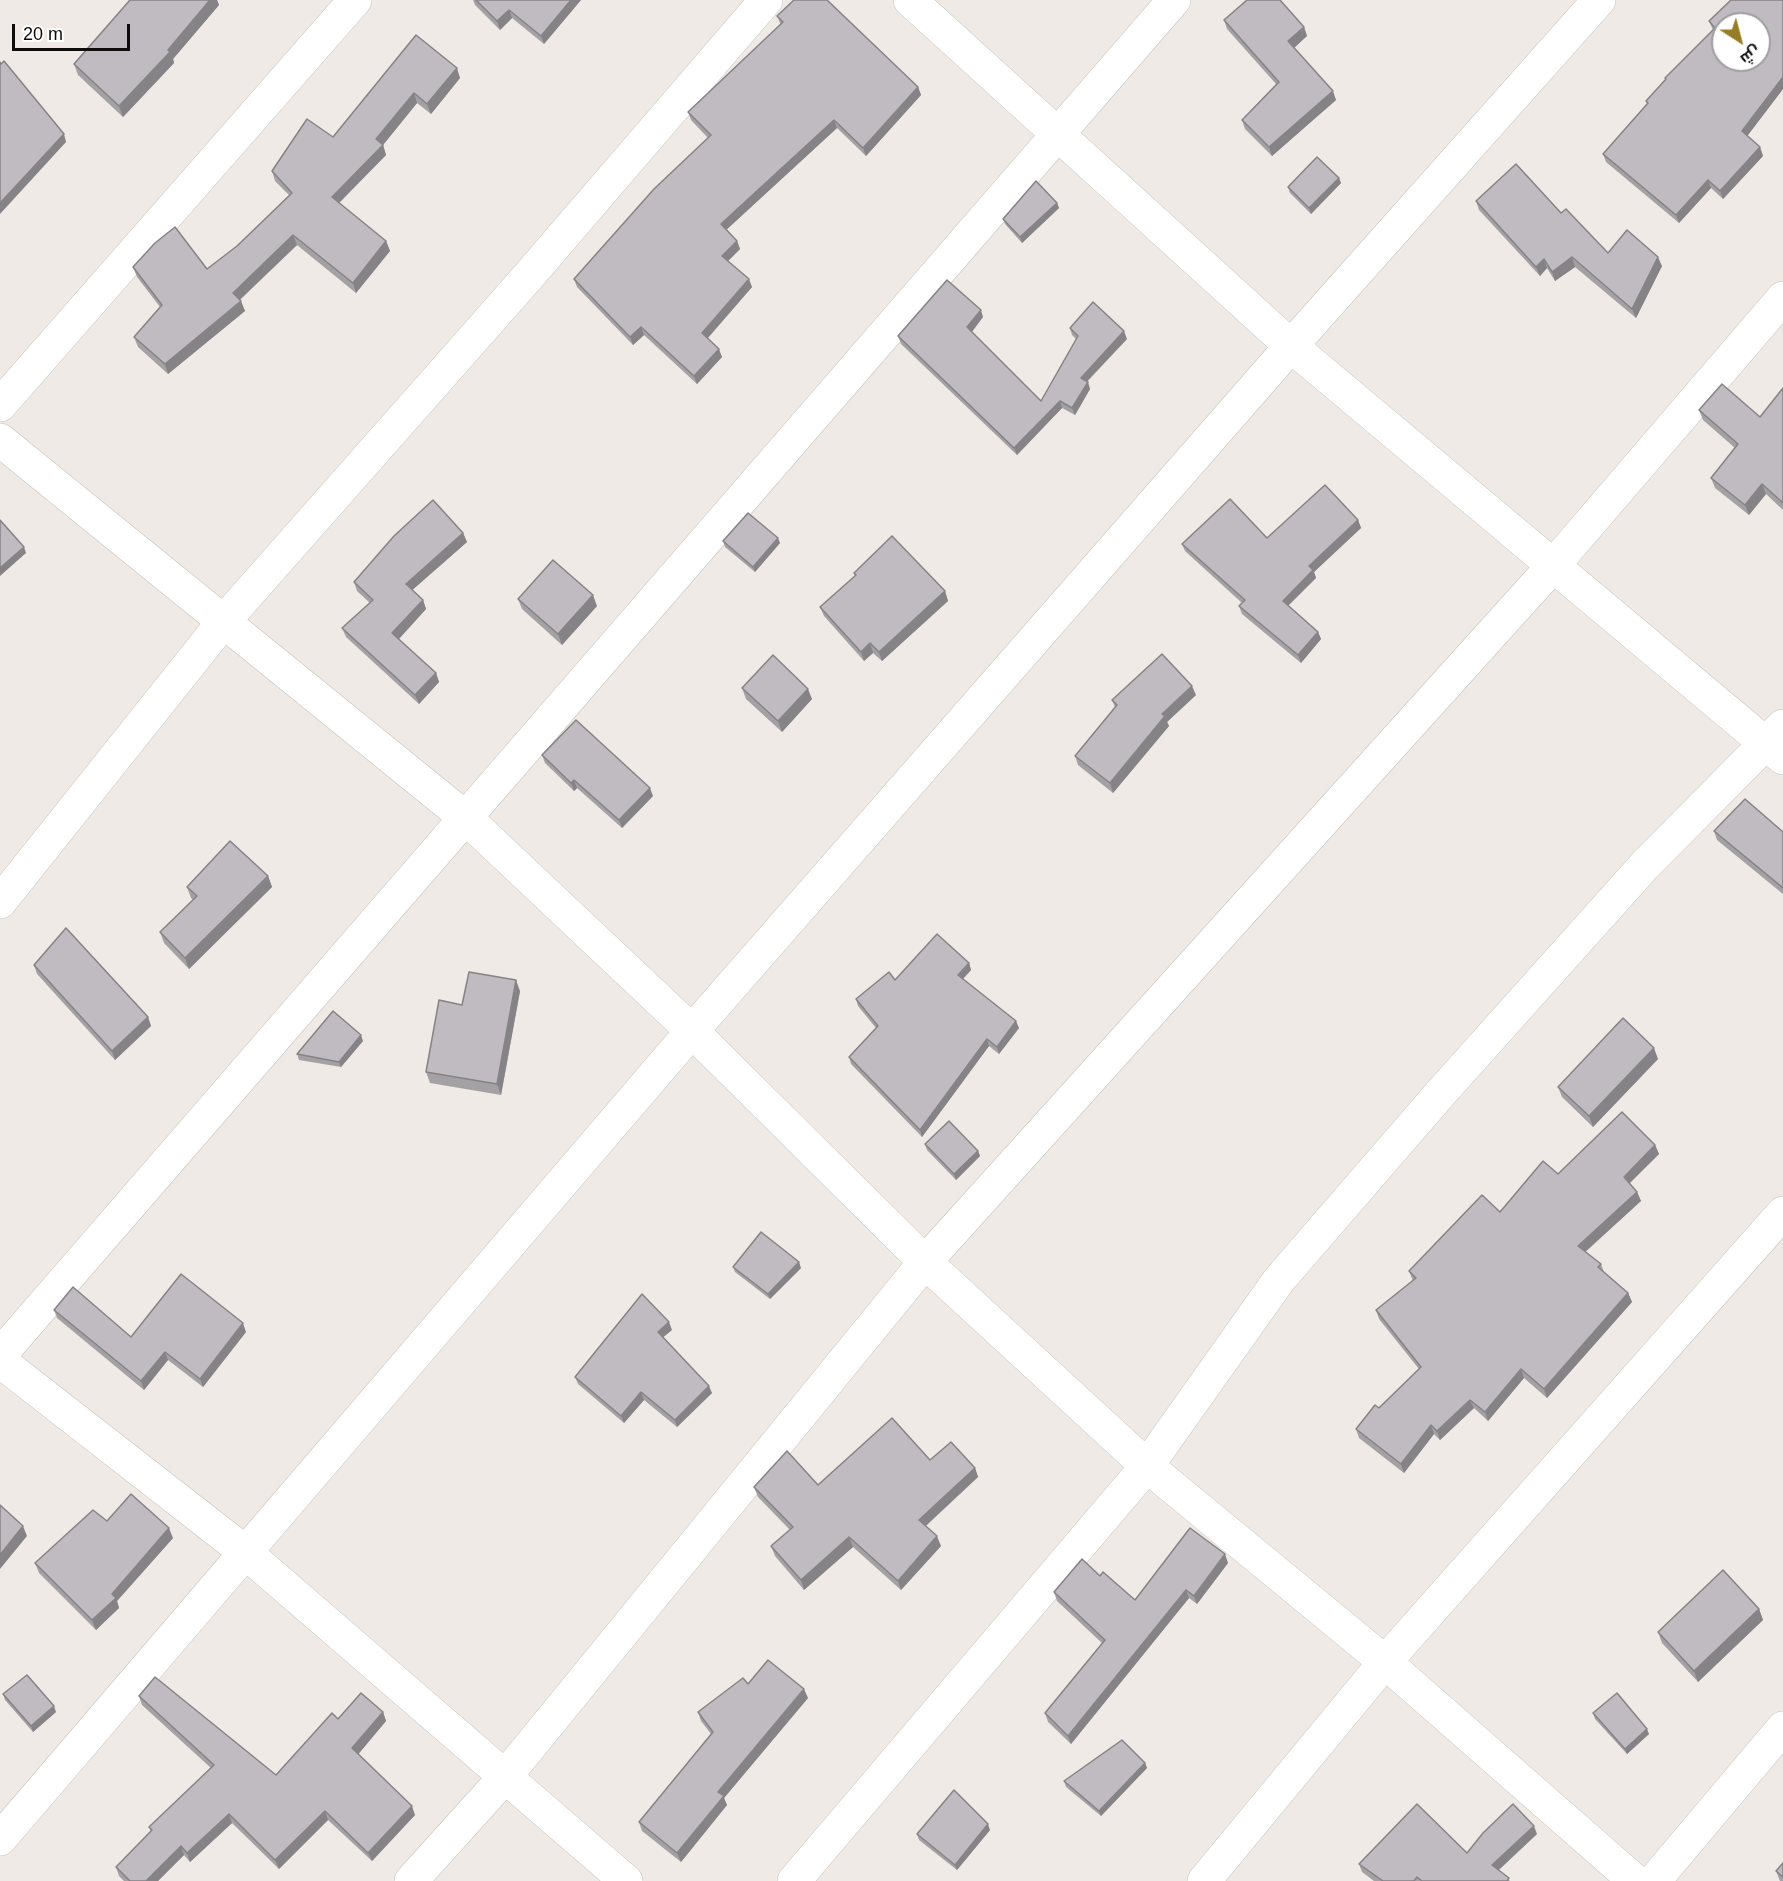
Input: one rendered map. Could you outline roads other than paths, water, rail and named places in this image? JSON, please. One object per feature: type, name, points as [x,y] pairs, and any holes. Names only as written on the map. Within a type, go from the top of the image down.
[{"type":"street","points":[[0,405],[355,0]]},
{"type":"street","points":[[0,903],[224,621],[526,279],[766,0]]},
{"type":"street","points":[[794,1881],[1147,1466],[1279,1280],[1439,1095],[1646,865],[1778,743],[1552,567],[1291,346],[910,0]]},
{"type":"street","points":[[0,1355],[467,819],[1174,0]]},
{"type":"street","points":[[0,1839],[692,1031],[1291,346],[1599,0]]},
{"type":"street","points":[[411,1881],[504,1778],[925,1262],[1552,567],[1783,298]]},
{"type":"street","points":[[0,440],[467,819],[692,1031],[925,1262],[1147,1466],[1385,1662],[1635,1881]]},
{"type":"street","points":[[1204,1881],[1385,1662],[1783,1213]]},
{"type":"street","points":[[0,1361],[245,1552],[626,1881]]},
{"type":"street","points":[[1654,1881],[1783,1728]]}]
